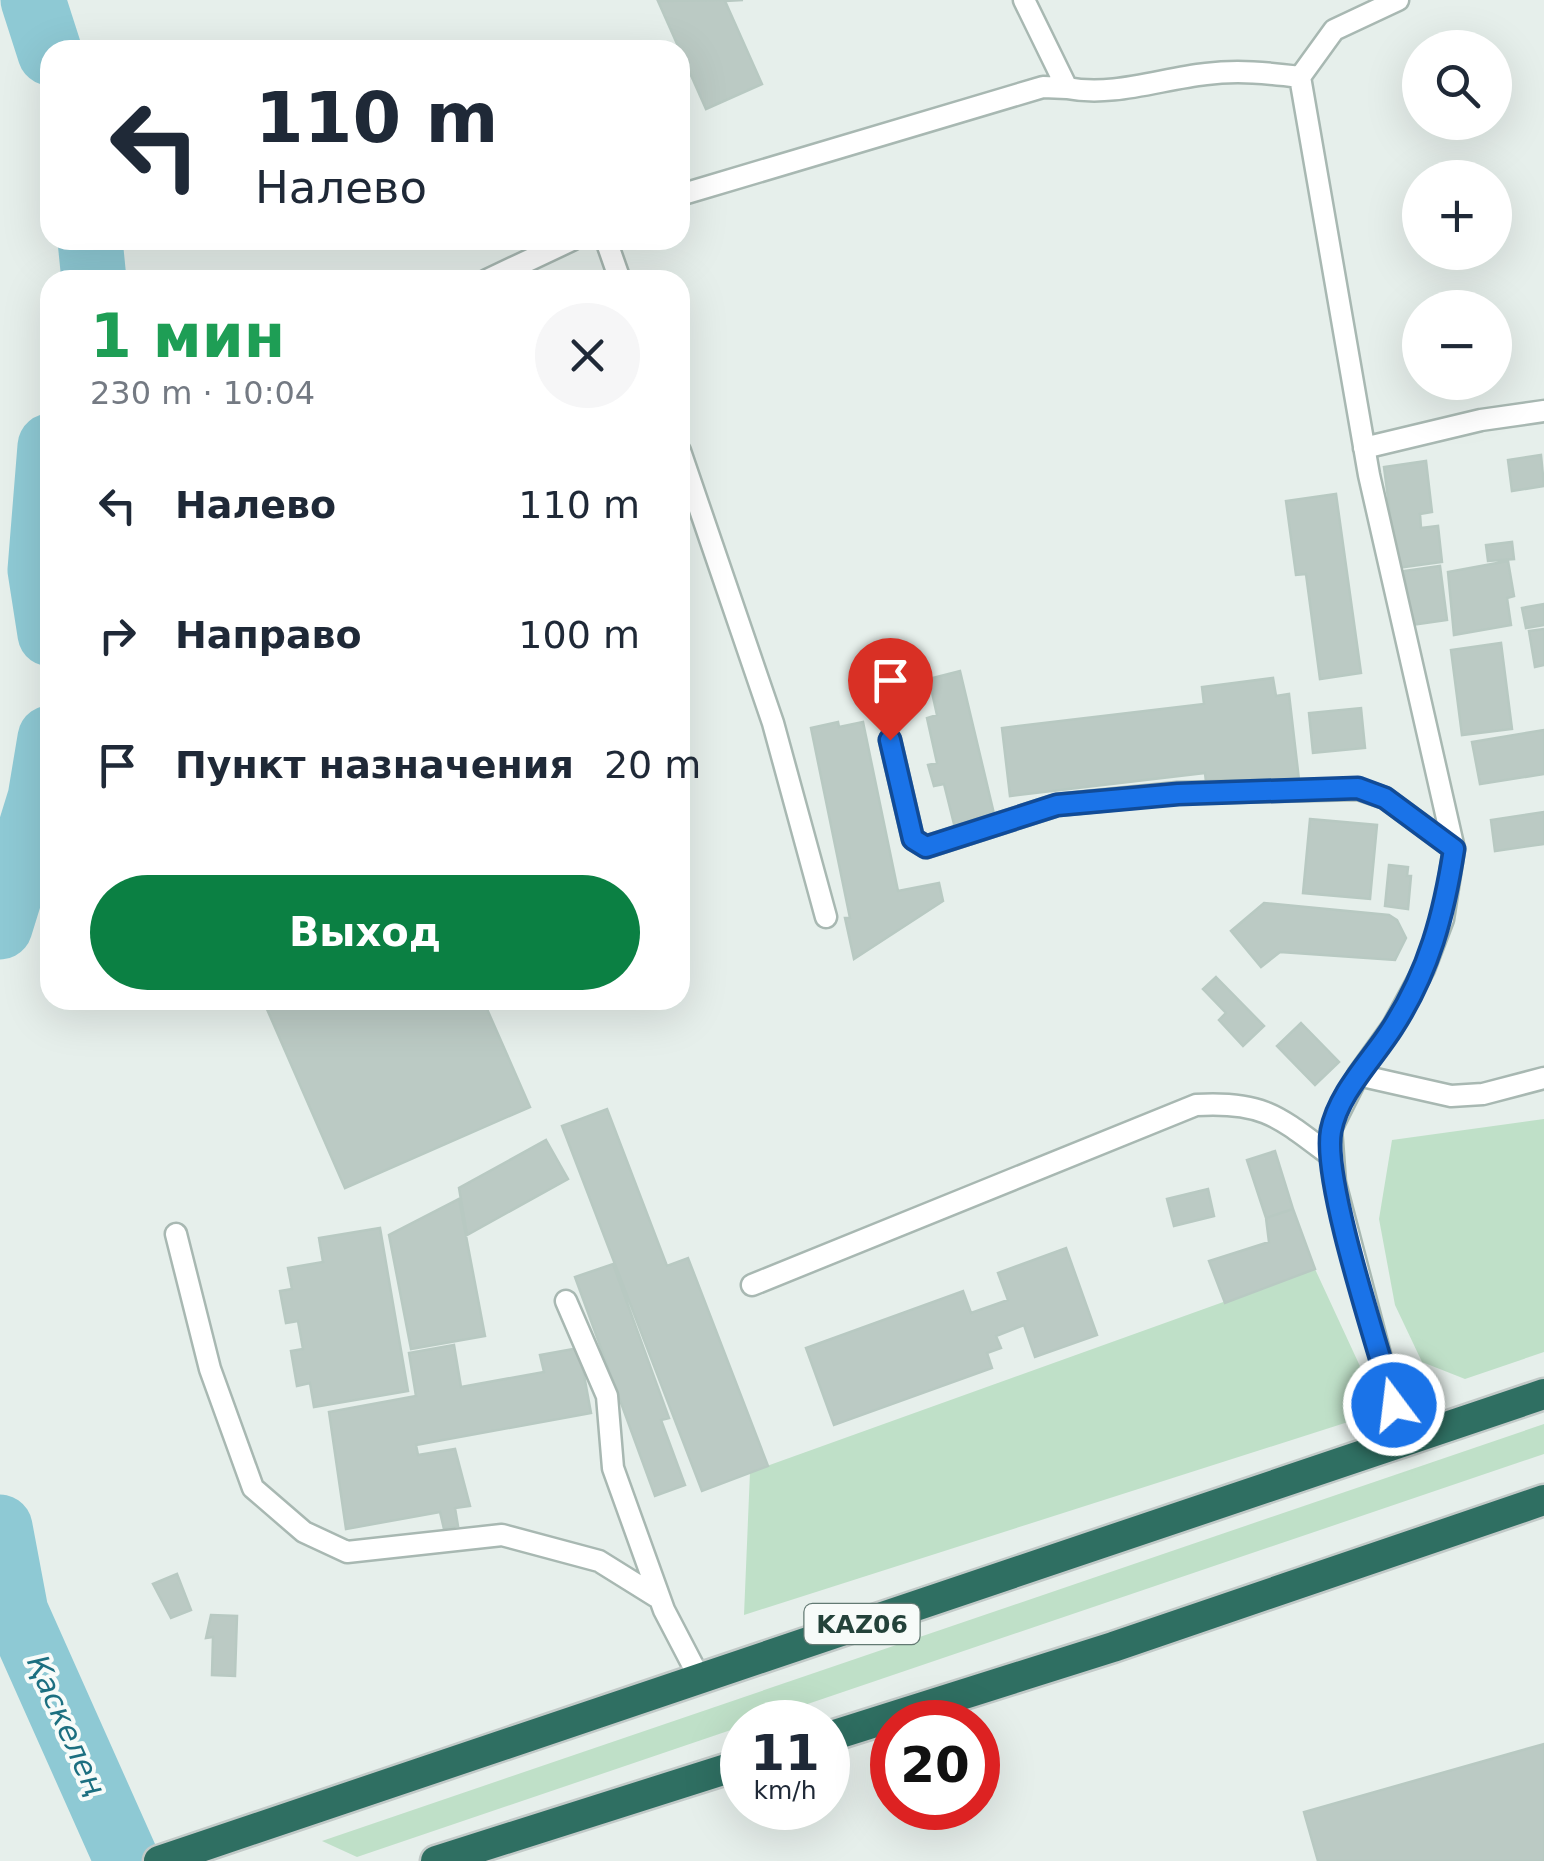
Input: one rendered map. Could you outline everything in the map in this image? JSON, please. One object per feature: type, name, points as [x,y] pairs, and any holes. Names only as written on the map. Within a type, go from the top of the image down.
[{"type":"highway","name":"KАZ06","points":[[170,1858],[1544,1394]]},
{"type":"highway","points":[[850,1730],[1113,1647],[1544,1500]]},
{"type":"highway","points":[[436,1861],[720,1771]]},
{"type":"lane","points":[[1024,0],[1067,88]]},
{"type":"lane","points":[[1398,0],[1334,30],[1300,77],[1364,448],[1454,849],[1443,919],[1424,970],[1393,1026],[1358,1075],[1331,1129],[1331,1156],[1403,1442]]},
{"type":"lane","points":[[690,192],[1044,87],[1092,93],[1247,71],[1300,77]]},
{"type":"lane","points":[[508,270],[551,250]]},
{"type":"lane","points":[[1364,448],[1480,420],[1544,411]]},
{"type":"lane","points":[[690,480],[773,723],[826,917]]},
{"type":"lane","points":[[890,740],[913,839],[926,847],[1057,805],[1178,794],[1358,788],[1385,798],[1454,849]]},
{"type":"lane","points":[[1358,1075],[1450,1096],[1483,1094],[1544,1078]]},
{"type":"lane","points":[[752,1286],[1196,1106],[1241,1102],[1285,1122],[1331,1156]]},
{"type":"lane","points":[[176,1234],[210,1369],[254,1488],[304,1532],[347,1552],[502,1535],[599,1561],[660,1599]]},
{"type":"lane","points":[[566,1301],[607,1396],[613,1468],[660,1599],[700,1679]]},
{"type":"green space","points":[[1544,1119],[1544,1352],[1465,1379],[1422,1362],[1395,1305],[1379,1219],[1392,1140]]},
{"type":"green space","points":[[1315,1269],[1371,1390],[1348,1422],[744,1615],[750,1472]]},
{"type":"green space","points":[[1544,1424],[1544,1454],[819,1700],[735,1700]]},
{"type":"green space","points":[[720,1705],[720,1734],[357,1857],[322,1841]]},
{"type":"building","points":[[743,0],[725,1],[762,84],[706,109],[690,73],[690,40],[675,40],[658,1]]},
{"type":"building","points":[[1541,455],[1544,486],[1512,491],[1508,460]]},
{"type":"building","points":[[1426,461],[1432,512],[1420,514],[1421,528],[1438,526],[1442,562],[1397,568],[1384,467]]},
{"type":"building","points":[[1336,494],[1361,673],[1320,679],[1306,574],[1296,575],[1286,501]]},
{"type":"building","points":[[1512,542],[1514,559],[1488,561],[1486,545]]},
{"type":"building","points":[[1508,561],[1514,596],[1507,598],[1511,625],[1454,635],[1448,572]]},
{"type":"building","points":[[1440,566],[1447,620],[1411,625],[1404,571]]},
{"type":"building","points":[[1544,604],[1544,625],[1526,628],[1522,608]]},
{"type":"building","points":[[1544,629],[1544,665],[1535,667],[1529,631]]},
{"type":"building","points":[[1501,643],[1512,729],[1462,735],[1451,650]]},
{"type":"building","points":[[960,671],[995,818],[955,828],[944,784],[934,786],[928,765],[937,763],[927,718],[937,715],[929,679]]},
{"type":"building","points":[[1273,678],[1276,696],[1289,694],[1299,780],[1207,791],[1205,773],[1010,796],[1002,728],[1204,704],[1202,687]]},
{"type":"building","points":[[1361,708],[1365,748],[1313,753],[1309,713]]},
{"type":"building","points":[[838,722],[839,727],[863,722],[898,891],[939,883],[943,901],[854,959],[845,918],[850,918],[811,728]]},
{"type":"building","points":[[1544,730],[1544,774],[1480,784],[1472,742]]},
{"type":"building","points":[[1544,812],[1544,844],[1495,851],[1491,820]]},
{"type":"building","points":[[1310,819],[1377,825],[1370,899],[1303,893]]},
{"type":"building","points":[[1389,865],[1408,867],[1408,909],[1385,906]]},
{"type":"building","points":[[1264,903],[1389,915],[1397,920],[1406,938],[1395,960],[1280,952],[1261,967],[1231,931]]},
{"type":"building","points":[[1216,977],[1264,1026],[1243,1046],[1219,1020],[1226,1013],[1203,989]]},
{"type":"building","points":[[267,1010],[487,1010],[530,1107],[345,1188]]},
{"type":"building","points":[[1301,1023],[1339,1062],[1315,1085],[1277,1046]]},
{"type":"building","points":[[607,1109],[667,1266],[688,1258],[768,1466],[702,1491],[562,1126]]},
{"type":"building","points":[[546,1140],[568,1179],[467,1235],[459,1188]]},
{"type":"building","points":[[1275,1151],[1293,1209],[1266,1218],[1247,1160]]},
{"type":"building","points":[[1208,1189],[1214,1216],[1174,1226],[1167,1199]]},
{"type":"building","points":[[459,1199],[485,1336],[411,1349],[389,1235]]},
{"type":"building","points":[[1293,1209],[1315,1269],[1225,1303],[1209,1261],[1269,1242],[1266,1218]]},
{"type":"building","points":[[380,1228],[408,1391],[314,1407],[310,1383],[297,1386],[291,1351],[303,1349],[298,1321],[286,1323],[280,1291],[292,1289],[288,1268],[323,1262],[319,1238]]},
{"type":"building","points":[[1066,1248],[1097,1335],[1035,1357],[1024,1325],[996,1336],[1001,1348],[987,1353],[992,1368],[834,1425],[806,1348],[963,1291],[971,1313],[1008,1300],[998,1273]]},
{"type":"building","points":[[613,1264],[669,1418],[661,1420],[685,1485],[655,1496],[575,1277]]},
{"type":"building","points":[[454,1345],[461,1387],[544,1372],[540,1355],[579,1348],[591,1413],[416,1445],[418,1455],[455,1449],[470,1506],[455,1508],[458,1526],[444,1529],[440,1512],[346,1529],[329,1412],[416,1396],[409,1353]]},
{"type":"building","points":[[177,1574],[191,1610],[171,1618],[153,1584]]},
{"type":"building","points":[[211,1615],[237,1616],[235,1676],[212,1675],[213,1637],[206,1638]]},
{"type":"building","points":[[1544,1744],[1544,1861],[1318,1861],[1304,1812]]},
{"type":"waterway","name":"Қаскелең","points":[[33,0],[46,40]]},
{"type":"waterway","name":"Қаскелең","points":[[91,250],[93,270]]},
{"type":"waterway","name":"Қаскелең","points":[[0,927],[40,798]]},
{"type":"waterway","name":"Қаскелең","points":[[0,1527],[16,1612],[127,1861]]},
{"type":"route","points":[[890,740],[913,839],[926,847],[1057,805],[1178,794],[1358,788],[1385,798],[1454,849],[1443,919],[1424,970],[1393,1026],[1358,1075],[1331,1129],[1335,1183],[1394,1405]]}]
